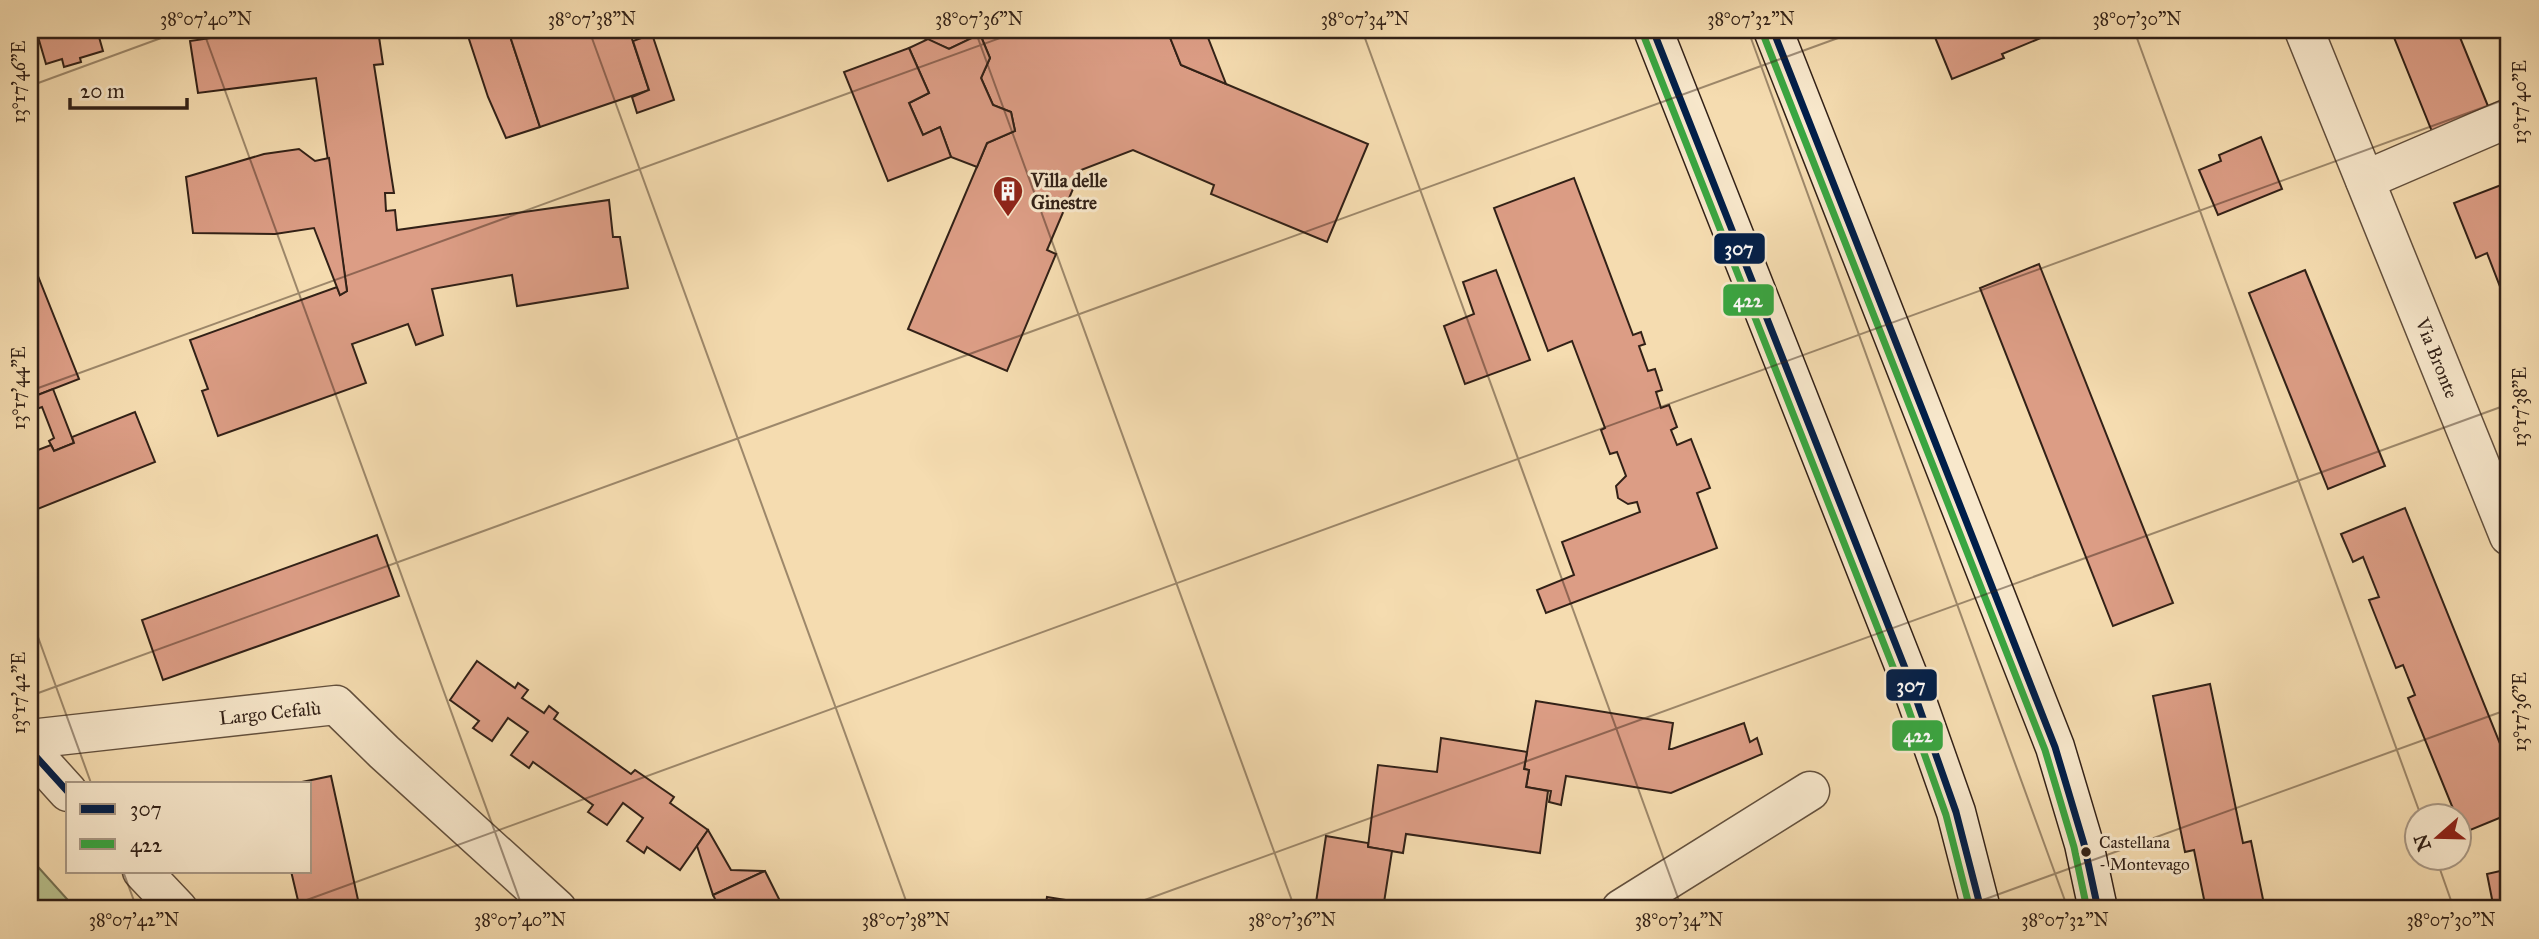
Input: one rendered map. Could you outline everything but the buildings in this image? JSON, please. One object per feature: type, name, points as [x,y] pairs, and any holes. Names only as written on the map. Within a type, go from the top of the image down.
[{"type":"main road","points":[[1653,30],[1907,673],[1956,812],[1981,909]]},
{"type":"main road","points":[[1773,30],[2055,747],[2084,844],[2098,909]]},
{"type":"main road","name":"Via Bronte","points":[[2304,30],[2509,536]]},
{"type":"main road","points":[[2365,180],[2509,118]]},
{"type":"main road","name":"Largo Cefalù","points":[[30,739],[336,705],[557,909]]},
{"type":"main road","points":[[30,750],[66,790]]},
{"type":"main road","points":[[1621,909],[1810,790]]},
{"type":"main road","points":[[143,872],[178,909]]},
{"type":"green space","points":[[30,858],[76,909],[30,909]]},
{"type":"transit line","name":"307","points":[[1653,30],[1907,673],[1956,812],[1981,909]]},
{"type":"transit line","name":"307","points":[[1773,30],[2055,747],[2084,844],[2098,909]]},
{"type":"transit line","name":"422","points":[[1643,34],[1897,677],[1946,815],[1970,909]]},
{"type":"transit line","name":"422","points":[[1763,34],[2045,750],[2074,847],[2087,909]]},
{"type":"transit line","name":"307","points":[[30,750],[66,790]]},
{"type":"place","name":"Villa delle Ginestre","points":[[1008,218]]},
{"type":"place","name":"Castellana - Montevago","points":[[2086,852]]}]
